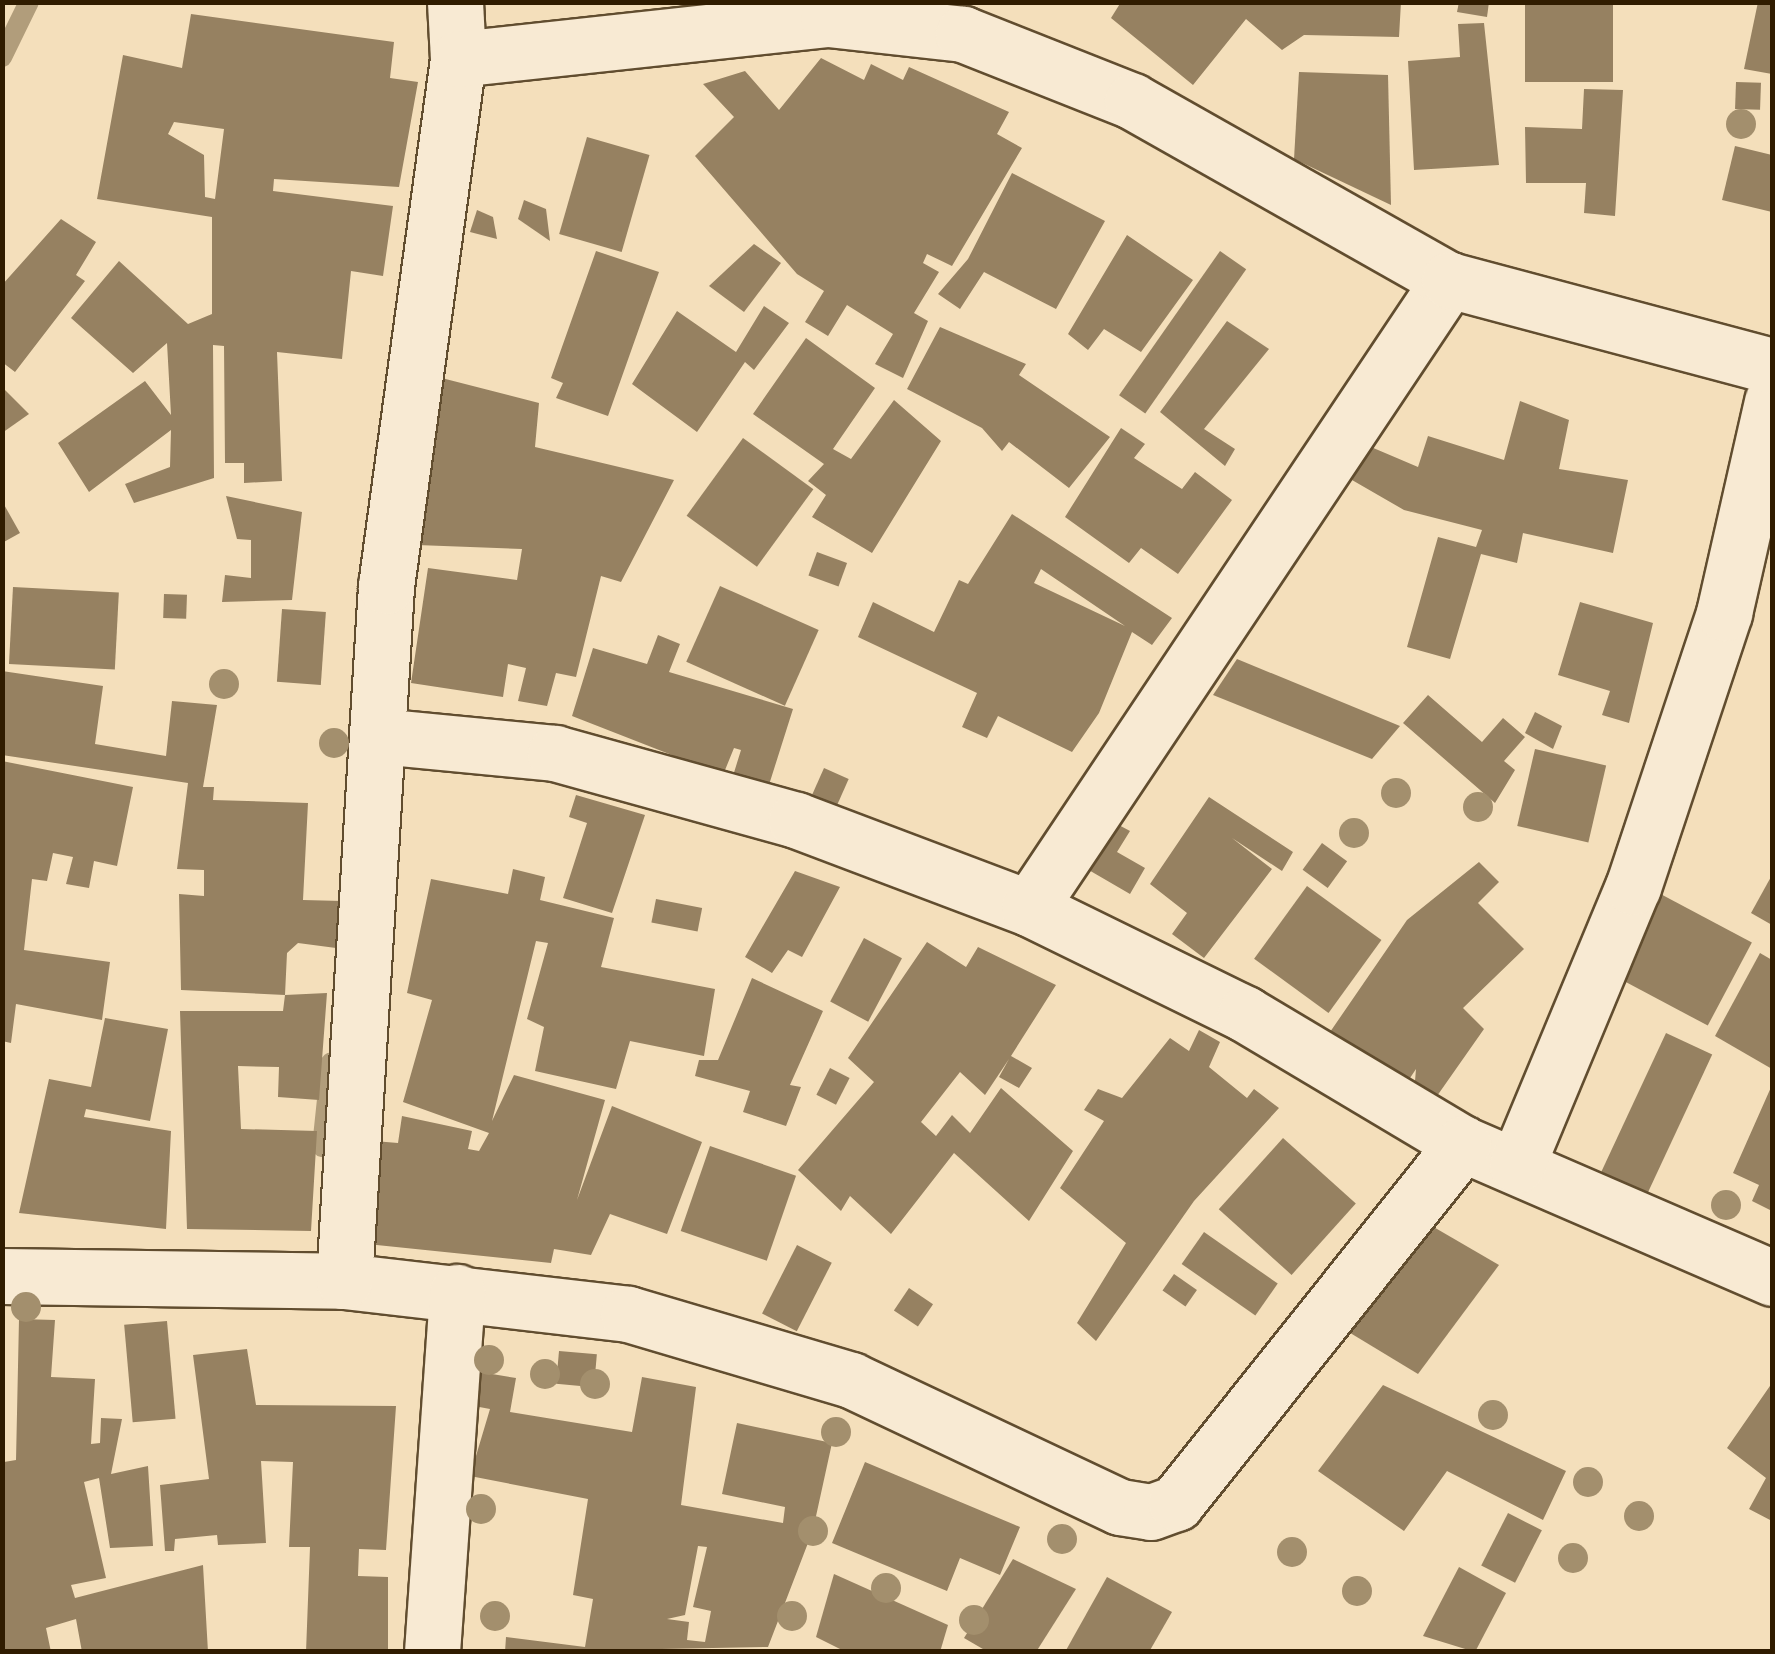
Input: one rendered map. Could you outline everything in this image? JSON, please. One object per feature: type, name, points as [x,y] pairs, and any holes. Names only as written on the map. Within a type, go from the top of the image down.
[{"type":"street","points":[[344,1281],[386,586],[458,58],[455,2]]},
{"type":"street","points":[[458,58],[828,20],[964,34],[1132,101],[1449,280],[1772,366]]},
{"type":"street","points":[[1028,908],[1449,280]]},
{"type":"street","points":[[1517,1164],[1633,887],[1724,613],[1772,401]]},
{"type":"street","points":[[379,736],[555,753],[796,820],[1028,908],[1245,1014],[1463,1144],[1517,1164],[1772,1278]]},
{"type":"street","points":[[2,1276],[344,1281],[628,1314],[851,1380],[1120,1508],[1150,1512],[1176,1503],[1463,1144]]},
{"type":"street","points":[[432,1652],[457,1292]]},
{"type":"building","points":[[1121,2],[1401,2],[1399,37],[1304,35],[1282,50],[1246,19],[1193,85],[1111,18]]},
{"type":"building","points":[[1459,2],[1489,2],[1487,17],[1457,12]]},
{"type":"building","points":[[1525,2],[1613,2],[1613,82],[1525,82]]},
{"type":"building","points":[[1758,2],[1772,2],[1772,74],[1744,69]]},
{"type":"building","points":[[191,14],[394,42],[390,78],[418,82],[399,187],[274,179],[273,191],[393,206],[383,276],[351,271],[342,359],[277,352],[282,481],[244,483],[244,463],[225,463],[224,346],[213,345],[214,478],[134,503],[125,484],[170,467],[171,430],[89,492],[58,443],[145,381],[171,415],[167,343],[133,373],[71,318],[119,261],[188,324],[212,314],[212,217],[97,199],[123,55],[182,68]],"holes":[[[174,122],[224,129],[215,199],[205,197],[204,155],[168,134]]]},
{"type":"building","points":[[1484,23],[1499,165],[1414,170],[1408,61],[1460,57],[1458,24]]},
{"type":"building","points":[[821,58],[864,80],[871,64],[903,80],[909,67],[1009,112],[997,134],[1022,148],[952,266],[927,254],[923,263],[939,272],[914,313],[928,321],[903,378],[875,364],[893,334],[847,305],[828,336],[805,322],[824,291],[797,274],[695,156],[734,117],[703,84],[745,71],[779,110]]},
{"type":"building","points":[[1299,72],[1388,75],[1391,205],[1294,159]]},
{"type":"building","points":[[1736,82],[1761,83],[1760,110],[1735,109]]},
{"type":"building","points":[[1584,89],[1623,90],[1615,216],[1584,213],[1586,183],[1526,183],[1525,127],[1582,129]]},
{"type":"building","points":[[587,137],[649,155],[622,252],[559,234]]},
{"type":"building","points":[[1735,146],[1772,155],[1772,212],[1722,200]]},
{"type":"building","points":[[1012,173],[1105,221],[1056,309],[984,272],[960,309],[938,294],[968,259]]},
{"type":"building","points":[[524,200],[546,209],[550,241],[518,219]]},
{"type":"building","points":[[477,210],[493,217],[497,239],[470,232]]},
{"type":"building","points":[[61,219],[96,242],[76,275],[85,281],[15,372],[2,362],[2,285]]},
{"type":"building","points":[[1127,235],[1193,280],[1141,352],[1104,329],[1088,350],[1068,334]]},
{"type":"building","points":[[754,244],[781,263],[744,312],[709,286]]},
{"type":"building","points":[[596,251],[659,272],[608,416],[556,398],[563,383],[551,378]]},
{"type":"building","points":[[1220,251],[1246,269],[1145,414],[1119,395]]},
{"type":"building","points":[[764,306],[789,323],[754,370],[745,362],[697,432],[632,384],[677,311],[736,352]]},
{"type":"building","points":[[1227,321],[1269,349],[1204,429],[1235,449],[1225,466],[1160,412]]},
{"type":"building","points":[[940,327],[1026,364],[1019,375],[1110,437],[1069,488],[1009,442],[1002,451],[982,428],[907,389]]},
{"type":"building","points":[[806,338],[875,388],[833,449],[851,459],[894,400],[941,441],[872,553],[812,517],[826,495],[808,481],[824,464],[753,414]]},
{"type":"building","points":[[426,374],[539,403],[535,447],[674,480],[621,582],[601,576],[576,677],[556,673],[547,706],[518,701],[526,668],[508,664],[503,697],[411,683],[428,568],[517,580],[522,549],[417,545]]},
{"type":"building","points":[[2,387],[29,414],[2,433]]},
{"type":"building","points":[[1520,401],[1569,420],[1559,469],[1628,480],[1613,553],[1523,533],[1517,563],[1481,554],[1450,659],[1407,647],[1438,537],[1476,547],[1482,530],[1404,510],[1352,480],[1371,447],[1418,467],[1428,436],[1504,460]]},
{"type":"building","points":[[1121,428],[1145,444],[1134,458],[1182,489],[1195,472],[1232,500],[1178,574],[1141,548],[1129,563],[1065,517]]},
{"type":"building","points":[[743,438],[813,489],[757,567],[687,516]]},
{"type":"building","points":[[226,496],[302,512],[292,600],[222,602],[225,575],[251,578],[251,540],[237,539]]},
{"type":"building","points":[[2,501],[20,533],[2,543]]},
{"type":"building","points":[[1012,514],[1172,618],[1152,645],[1132,632],[1099,713],[1072,752],[998,716],[987,738],[962,727],[977,693],[858,637],[873,602],[934,632],[959,580],[968,584]],"holes":[[[1041,569],[1125,626],[1034,583]]]},
{"type":"building","points":[[817,552],[847,563],[839,586],[808,575]]},
{"type":"building","points":[[720,586],[819,630],[785,706],[686,662]]},
{"type":"building","points":[[13,587],[119,593],[115,669],[9,664]]},
{"type":"building","points":[[164,594],[187,595],[186,619],[163,618]]},
{"type":"building","points":[[1580,602],[1653,623],[1629,723],[1602,715],[1610,691],[1558,675]]},
{"type":"building","points":[[282,609],[326,612],[321,685],[277,682]]},
{"type":"building","points":[[658,635],[680,644],[669,672],[793,709],[768,788],[732,779],[741,750],[734,748],[723,775],[572,716],[593,648],[647,664]]},
{"type":"building","points":[[1237,659],[1400,726],[1372,759],[1213,695]]},
{"type":"building","points":[[2,671],[103,686],[95,744],[166,756],[172,701],[217,705],[203,787],[214,787],[213,800],[308,803],[303,900],[342,901],[336,948],[298,943],[287,953],[285,995],[181,990],[179,894],[204,896],[204,870],[177,869],[188,783],[2,755]]},
{"type":"building","points":[[1428,695],[1482,742],[1503,718],[1525,737],[1504,761],[1515,770],[1495,803],[1403,723]]},
{"type":"building","points":[[1535,712],[1562,726],[1553,749],[1525,733]]},
{"type":"building","points":[[1535,749],[1606,765],[1588,842],[1517,826]]},
{"type":"building","points":[[2,761],[133,787],[117,866],[94,861],[89,888],[66,884],[73,857],[53,853],[47,881],[32,879],[24,950],[110,962],[102,1020],[16,1004],[11,1043],[2,1041]]},
{"type":"building","points":[[824,768],[849,779],[836,806],[812,795]]},
{"type":"building","points":[[576,795],[645,815],[612,913],[563,898],[587,823],[569,817]]},
{"type":"building","points":[[1209,797],[1293,852],[1282,871],[1232,838],[1272,869],[1204,958],[1172,934],[1187,913],[1150,884]]},
{"type":"building","points":[[1115,823],[1130,831],[1117,852],[1145,868],[1130,894],[1087,869]]},
{"type":"building","points":[[1322,843],[1347,861],[1328,888],[1303,870]]},
{"type":"building","points":[[1479,862],[1499,882],[1478,903],[1524,949],[1463,1008],[1484,1029],[1437,1096],[1415,1081],[1416,1069],[1406,1084],[1328,1035],[1407,920]]},
{"type":"building","points":[[513,869],[545,877],[540,900],[614,918],[601,967],[715,989],[704,1056],[630,1041],[616,1089],[535,1071],[544,1027],[527,1019],[548,943],[536,941],[492,1121],[514,1075],[605,1100],[577,1200],[612,1106],[702,1142],[667,1234],[610,1214],[591,1255],[554,1249],[551,1263],[367,1244],[374,1141],[398,1143],[402,1116],[472,1131],[468,1149],[479,1151],[489,1133],[403,1102],[432,1000],[407,993],[431,879],[508,894]]},
{"type":"building","points":[[795,871],[840,887],[802,957],[788,950],[772,973],[745,957]]},
{"type":"building","points":[[1772,875],[1772,925],[1751,913]]},
{"type":"building","points":[[1307,886],[1381,940],[1329,1013],[1254,959]]},
{"type":"building","points":[[1653,890],[1752,943],[1708,1026],[1609,973]]},
{"type":"building","points":[[656,899],[702,908],[698,932],[651,923]]},
{"type":"building","points":[[864,938],[902,958],[868,1022],[830,1002]]},
{"type":"building","points":[[927,942],[966,967],[978,947],[1056,985],[1011,1056],[1032,1068],[1019,1088],[999,1077],[1009,1059],[985,1095],[960,1072],[921,1122],[936,1136],[952,1115],[970,1133],[1001,1088],[1073,1151],[1029,1221],[954,1153],[891,1234],[850,1196],[841,1211],[798,1170],[874,1082],[848,1058]]},
{"type":"building","points":[[1760,953],[1772,960],[1772,1069],[1715,1036]]},
{"type":"building","points":[[752,978],[823,1011],[790,1085],[801,1087],[786,1126],[743,1112],[750,1091],[695,1076],[699,1060],[718,1060]]},
{"type":"building","points":[[327,993],[319,1100],[278,1097],[279,1067],[238,1066],[241,1129],[317,1131],[311,1231],[187,1229],[180,1011],[283,1011],[285,995]]},
{"type":"building","points":[[105,1018],[168,1029],[150,1121],[86,1109],[84,1117],[171,1131],[166,1229],[19,1213],[49,1079],[91,1087]]},
{"type":"building","points":[[1199,1030],[1220,1042],[1209,1067],[1247,1098],[1254,1089],[1279,1108],[1194,1201],[1096,1341],[1077,1323],[1126,1243],[1060,1188],[1104,1121],[1084,1110],[1098,1089],[1122,1098],[1170,1038],[1189,1051]]},
{"type":"building","points":[[1666,1033],[1712,1055],[1648,1193],[1601,1172]]},
{"type":"building","points":[[830,1068],[850,1078],[836,1105],[816,1095]]},
{"type":"building","points":[[1772,1085],[1772,1211],[1752,1201],[1759,1185],[1733,1173]]},
{"type":"building","points":[[1283,1138],[1356,1204],[1292,1275],[1219,1209]]},
{"type":"building","points":[[710,1146],[796,1176],[767,1261],[681,1231]]},
{"type":"building","points":[[1425,1222],[1499,1265],[1418,1374],[1342,1328]]},
{"type":"building","points":[[1204,1232],[1278,1284],[1255,1316],[1182,1264]]},
{"type":"building","points":[[797,1245],[832,1263],[797,1331],[762,1314]]},
{"type":"building","points":[[1174,1274],[1197,1290],[1185,1306],[1163,1290]]},
{"type":"building","points":[[909,1288],[933,1304],[918,1327],[894,1310]]},
{"type":"building","points":[[19,1319],[55,1320],[51,1377],[95,1379],[91,1444],[100,1443],[101,1418],[122,1419],[111,1474],[148,1466],[153,1546],[110,1548],[99,1478],[84,1482],[106,1578],[71,1585],[75,1598],[203,1565],[208,1652],[82,1652],[76,1619],[46,1628],[51,1652],[5,1652],[2,1497],[4,1462],[16,1460]]},
{"type":"building","points":[[167,1321],[176,1419],[133,1422],[124,1325]]},
{"type":"building","points":[[247,1349],[256,1405],[396,1406],[386,1550],[359,1549],[358,1576],[388,1577],[388,1652],[306,1652],[310,1547],[289,1547],[293,1462],[261,1461],[266,1543],[218,1545],[217,1535],[175,1539],[174,1551],[165,1551],[160,1485],[209,1479],[193,1355]]},
{"type":"building","points":[[559,1351],[597,1354],[594,1387],[556,1384]]},
{"type":"building","points":[[480,1372],[516,1378],[510,1412],[632,1432],[642,1377],[696,1387],[681,1505],[783,1523],[785,1507],[722,1494],[737,1423],[832,1443],[813,1530],[768,1647],[505,1652],[506,1637],[585,1647],[593,1599],[573,1595],[588,1499],[470,1476],[490,1409],[474,1406]],"holes":[[[698,1546],[707,1547],[693,1607],[711,1611],[705,1642],[687,1640],[689,1622],[667,1619],[685,1615]]]},
{"type":"building","points":[[1772,1383],[1772,1521],[1749,1509],[1766,1478],[1727,1448]]},
{"type":"building","points":[[1383,1385],[1566,1471],[1543,1520],[1447,1471],[1404,1531],[1318,1471]]},
{"type":"building","points":[[865,1462],[1020,1527],[1000,1575],[960,1558],[947,1591],[832,1543]]},
{"type":"building","points":[[1508,1513],[1542,1530],[1515,1583],[1481,1566]]},
{"type":"building","points":[[1013,1559],[1076,1589],[1036,1652],[988,1652],[964,1638]]},
{"type":"building","points":[[1459,1567],[1506,1593],[1475,1652],[1423,1636]]},
{"type":"building","points":[[834,1574],[948,1625],[940,1652],[846,1652],[816,1637]]},
{"type":"building","points":[[1107,1577],[1172,1612],[1149,1652],[1065,1652]]},
{"type":"waterway","points":[[2,57],[29,2]]},
{"type":"waterway","points":[[322,1147],[331,1062]]}]
